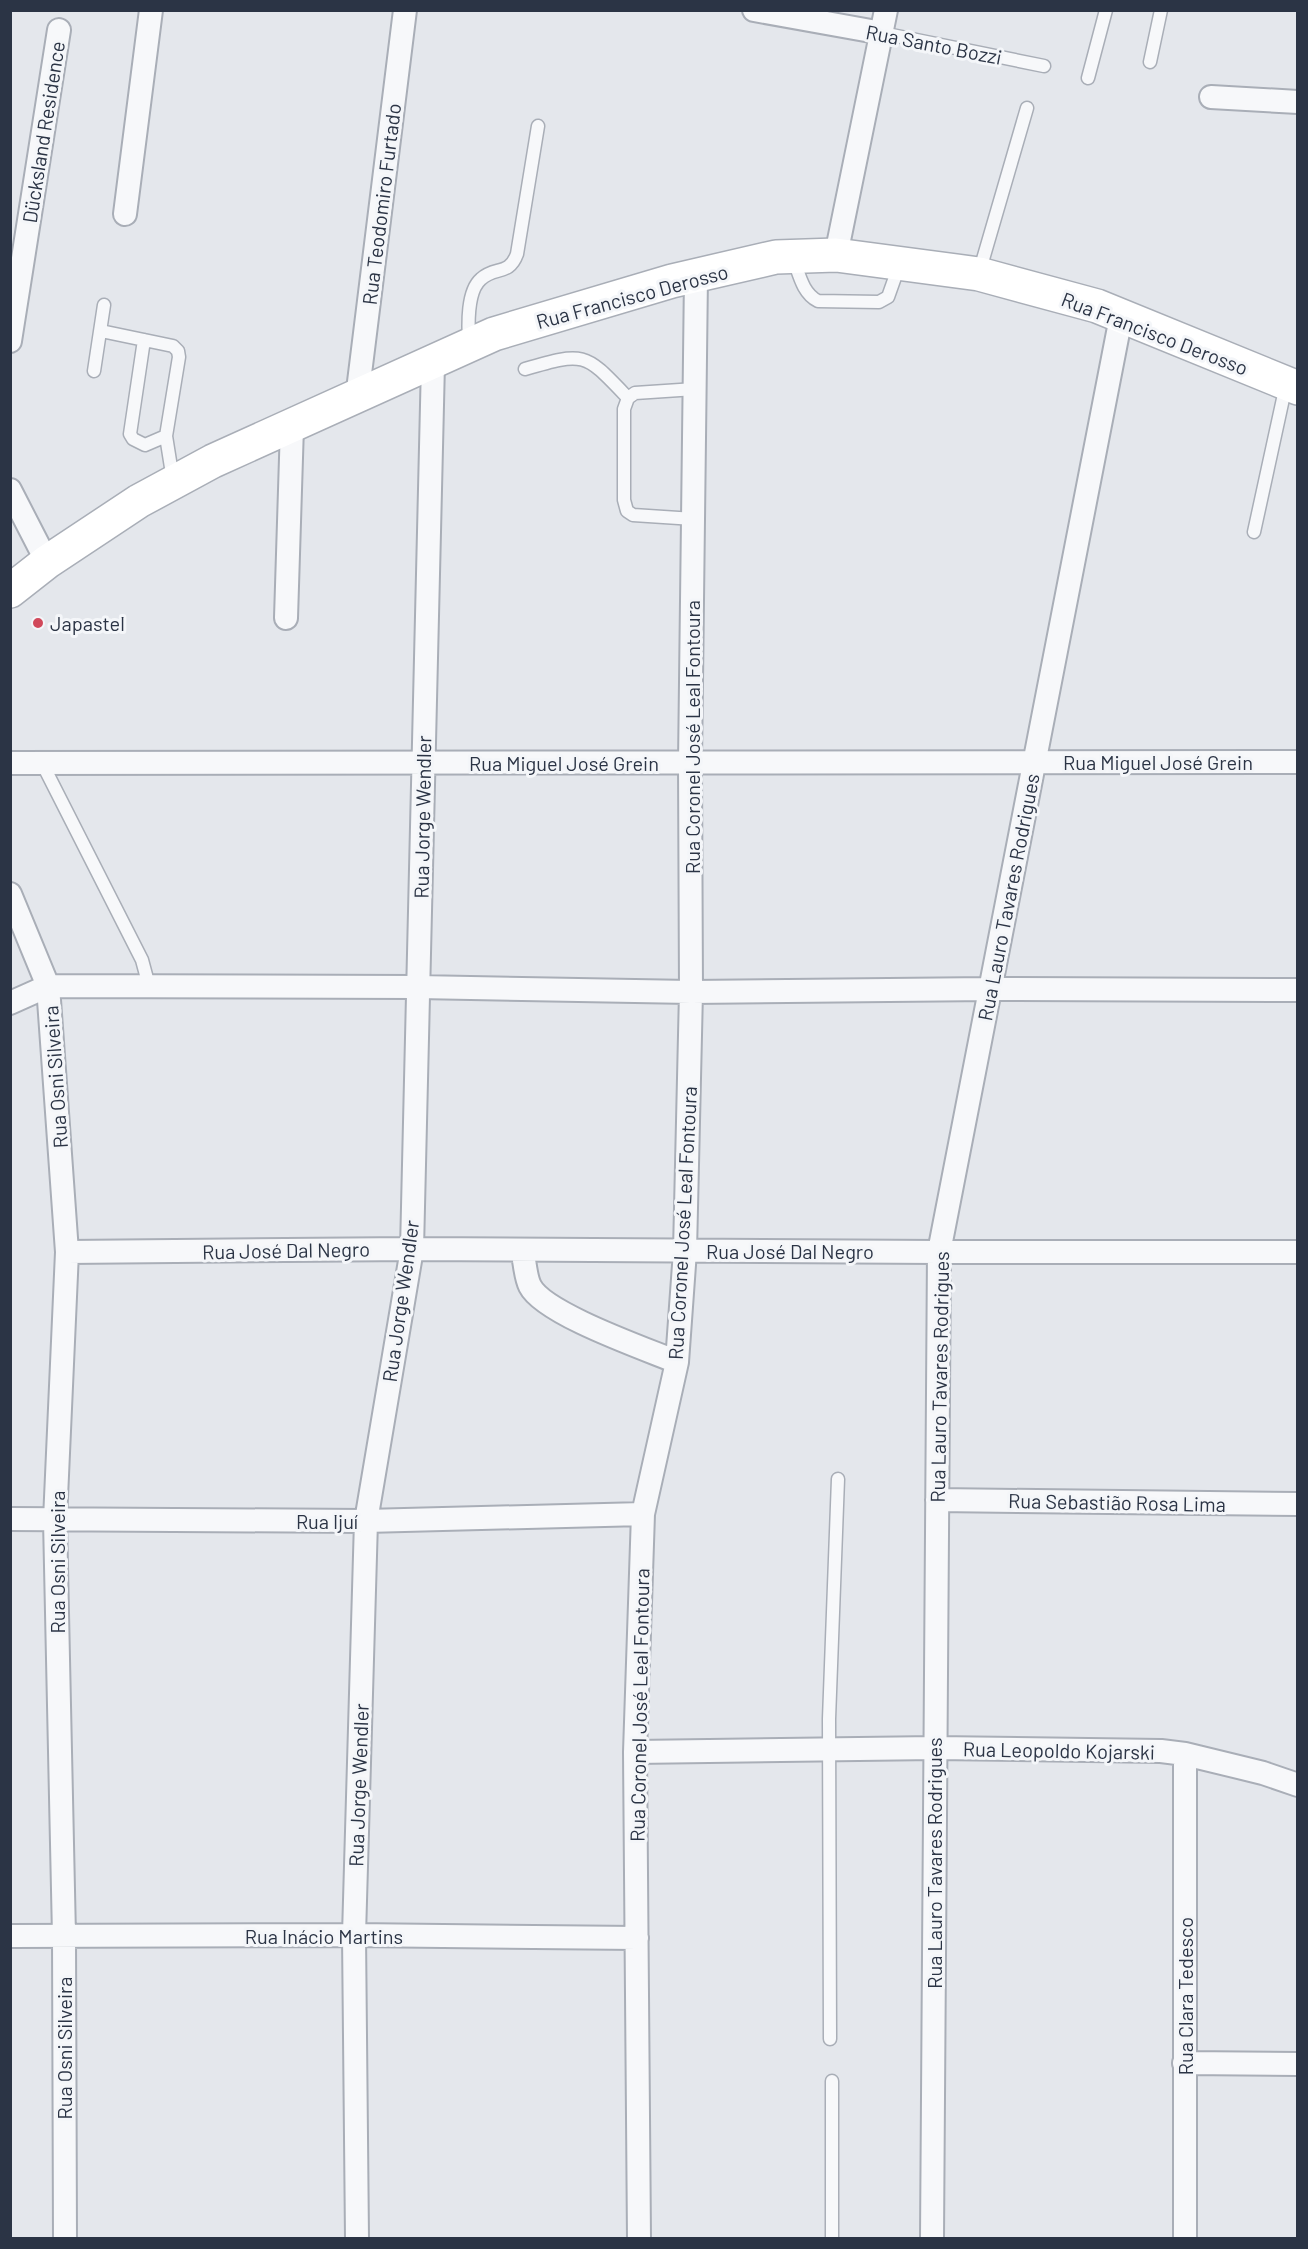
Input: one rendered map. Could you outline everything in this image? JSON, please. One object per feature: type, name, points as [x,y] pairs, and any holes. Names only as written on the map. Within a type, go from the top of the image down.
[{"type":"main road","name":"Rua Francisco Derosso","points":[[10,591],[47,562],[139,501],[213,461],[357,398],[494,334],[672,281],[776,257],[836,255],[979,274],[1097,306],[1292,386]]},
{"type":"street","points":[[125,214],[151,10]]},
{"type":"street","name":"Rua Teodomiro Furtado","points":[[357,398],[405,10]]},
{"type":"street","name":"Rua Santo Bozzi","points":[[754,10],[882,33]]},
{"type":"street","points":[[836,255],[886,10]]},
{"type":"street","name":"Dücksland Residence","points":[[10,341],[59,30]]},
{"type":"street","points":[[1211,97],[1298,102]]},
{"type":"street","name":"Rua Coronel José Leal Fontoura","points":[[639,2238],[635,1752],[643,1514],[677,1362],[685,1251],[691,992],[690,763],[696,276]]},
{"type":"street","name":"Rua Lauro Tavares Rodrigues","points":[[932,2238],[939,1252],[1121,316]]},
{"type":"street","name":"Rua Jorge Wendler","points":[[357,2238],[354,1935],[366,1521],[412,1249],[433,363]]},
{"type":"street","points":[[286,618],[292,426]]},
{"type":"street","points":[[10,490],[47,562]]},
{"type":"street","name":"Rua Miguel José Grein","points":[[10,763],[1298,762]]},
{"type":"street","name":"Rua Osni Silveira","points":[[10,894],[48,986],[67,1252],[55,1520],[64,1936],[65,2238]]},
{"type":"street","points":[[10,1003],[48,986],[418,987],[691,992],[990,989],[1298,990]]},
{"type":"street","name":"Rua José Dal Negro","points":[[67,1252],[412,1249],[1298,1252]]},
{"type":"street","points":[[522,1250],[530,1286],[543,1301],[572,1317],[677,1362]]},
{"type":"street","name":"Rua Sebastião Rosa Lima","points":[[937,1500],[1298,1504]]},
{"type":"street","name":"Rua Ijuí","points":[[10,1519],[366,1521],[643,1514]]},
{"type":"street","name":"Rua Leopoldo Kojarski","points":[[635,1752],[935,1748],[1161,1751],[1185,1754],[1263,1773],[1298,1785]]},
{"type":"street","name":"Rua Clara Tedesco","points":[[1185,1754],[1185,2238]]},
{"type":"street","name":"Rua Inácio Martins","points":[[10,1936],[354,1935],[637,1938]]},
{"type":"street","points":[[1185,2063],[1298,2064]]},
{"type":"lane","points":[[1088,78],[1106,10]]},
{"type":"lane","points":[[1150,62],[1161,10]]},
{"type":"lane","name":"Rua Santo Bozzi","points":[[882,33],[1044,66]]},
{"type":"lane","points":[[979,274],[1027,108]]},
{"type":"lane","points":[[469,346],[468,318],[474,288],[480,279],[488,274],[509,268],[514,263],[517,254],[538,126]]},
{"type":"lane","points":[[792,256],[806,291],[818,301],[879,303],[888,297],[900,263]]},
{"type":"lane","points":[[94,370],[104,305]]},
{"type":"lane","points":[[101,331],[173,346],[178,351],[166,436],[174,482]]},
{"type":"lane","points":[[144,340],[130,434],[133,439],[145,445],[166,436]]},
{"type":"lane","points":[[525,369],[564,357],[586,359],[602,369],[628,398]]},
{"type":"lane","points":[[1254,532],[1292,386]]},
{"type":"lane","points":[[694,519],[633,515],[627,511],[624,500],[624,410],[628,398],[635,393],[695,389]]},
{"type":"lane","points":[[42,763],[142,960],[149,986]]},
{"type":"lane","points":[[830,2038],[828,1774],[838,1479]]},
{"type":"lane","points":[[832,2081],[832,2238]]},
{"type":"place","name":"Japastel","points":[[38,623]]}]
